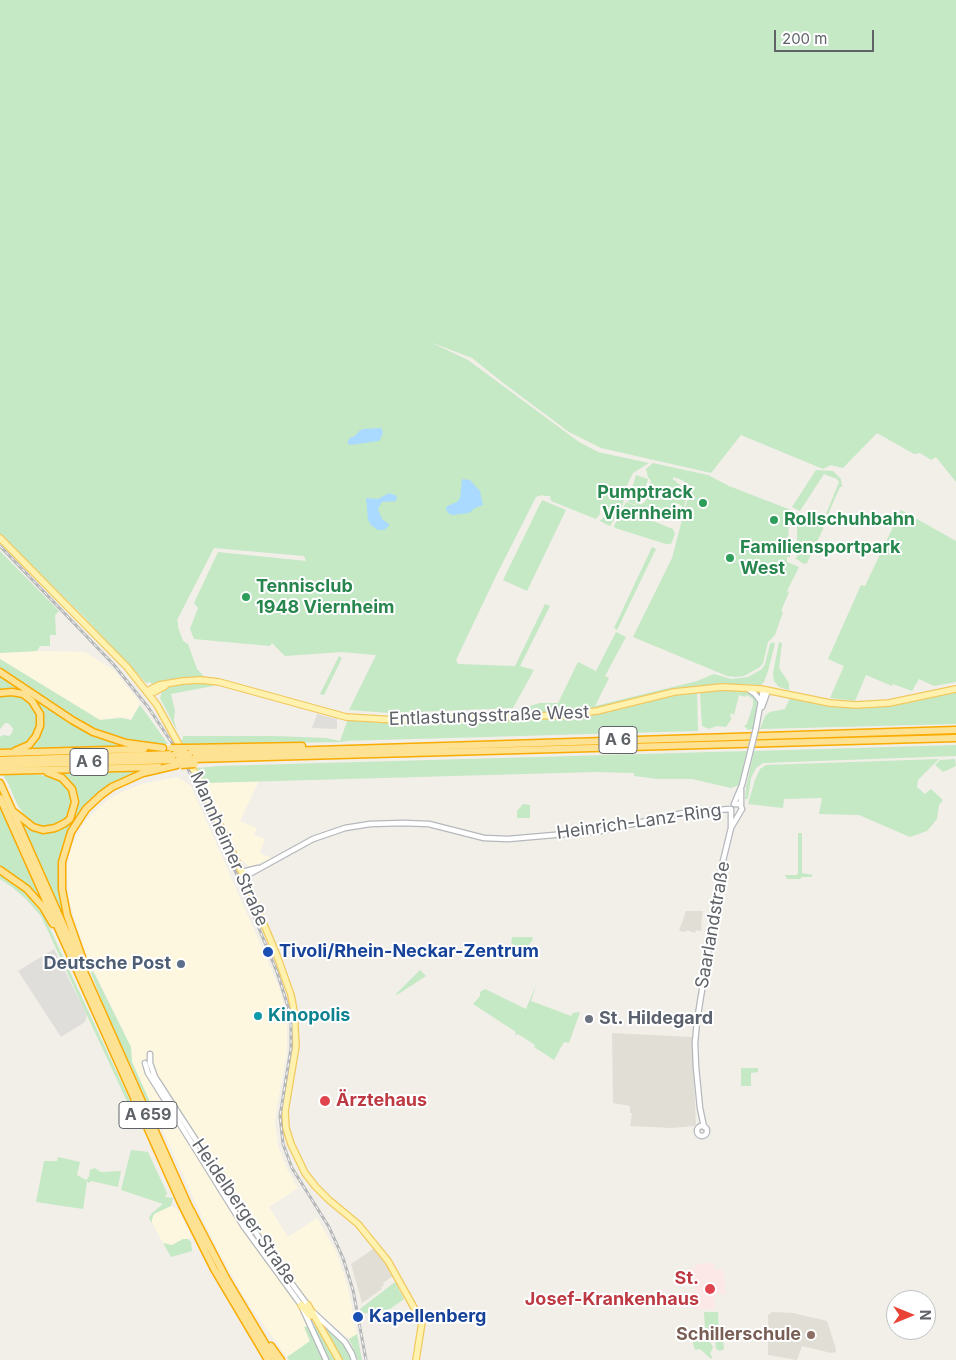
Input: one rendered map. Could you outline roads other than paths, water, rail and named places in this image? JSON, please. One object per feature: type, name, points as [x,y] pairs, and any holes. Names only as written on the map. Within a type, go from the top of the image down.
[{"type":"highway","points":[[0,672],[72,720],[94,732],[126,743],[163,748],[176,759],[190,756]]},
{"type":"highway","points":[[0,693],[12,692],[27,696],[37,707],[40,718],[38,733],[30,744],[22,749],[2,753]]},
{"type":"highway","name":"A 6","points":[[1,768],[41,770],[176,759],[290,746],[320,746],[336,749],[956,730]]},
{"type":"highway","name":"A 6","points":[[190,756],[243,759],[956,738]]},
{"type":"highway","points":[[2,753],[163,748]]},
{"type":"highway","name":"A 6","points":[[0,760],[176,759]]},
{"type":"highway","name":"A 6","points":[[1,768],[176,759]]},
{"type":"highway","name":"A 6","points":[[92,989],[67,915],[63,896],[62,868],[68,838],[86,809],[106,791],[176,759]]},
{"type":"highway","points":[[12,811],[33,827],[43,830],[55,828],[70,818],[76,802],[72,789],[62,778],[41,770]]},
{"type":"highway","name":"A 659","points":[[0,783],[188,1205],[226,1278],[275,1360]]},
{"type":"highway","name":"A 659","points":[[0,798],[181,1203],[214,1269],[268,1360]]},
{"type":"highway","name":"A 659","points":[[0,870],[19,883],[35,898],[50,918],[70,955]]},
{"type":"highway","points":[[250,1320],[261,1330],[281,1360]]},
{"type":"main road","name":"Mannheimer Straße","points":[[0,538],[127,667],[157,705],[190,756],[276,953],[293,1003],[296,1040],[285,1120],[288,1136],[298,1161],[312,1182],[366,1233],[386,1258],[418,1314],[423,1325],[416,1360],[420,1325],[418,1314]]},
{"type":"main road","name":"Entlastungsstraße West","points":[[147,691],[154,687],[194,680],[220,682],[346,717],[396,720],[569,715],[597,711],[674,692],[714,687],[765,690],[837,703],[870,705],[902,701],[956,689]]},
{"type":"main road","name":"Entlastungsstraße West","points":[[147,691],[154,692],[171,684]]},
{"type":"main road","points":[[157,705],[161,688]]},
{"type":"main road","points":[[304,1305],[339,1360]]},
{"type":"street","points":[[747,688],[761,702]]},
{"type":"street","points":[[760,713],[765,690]]},
{"type":"street","points":[[742,785],[742,811],[739,814],[735,814],[731,810],[742,785],[765,690]]},
{"type":"street","points":[[734,804],[738,803],[741,805]]},
{"type":"street","name":"Heinrich-Lanz-Ring","points":[[243,874],[259,868],[302,844],[352,826],[403,823],[429,824],[484,838],[508,839],[594,832],[690,812],[731,810]]},
{"type":"street","name":"Saarlandstraße","points":[[702,1127],[695,1048],[697,1021],[722,865],[731,828],[731,810]]},
{"type":"street","name":"Saarlandstraße","points":[[731,828],[739,814]]},
{"type":"street","name":"Heidelberger Straße","points":[[150,1054],[150,1063],[156,1077],[304,1305]]},
{"type":"street","name":"Heidelberger Straße","points":[[145,1063],[148,1073],[234,1210],[304,1305],[345,1342],[354,1360]]},
{"type":"street","points":[[304,1305],[326,1360]]},
{"type":"water","points":[[381,428],[383,432],[378,441],[351,445],[347,443],[350,438],[363,429]]},
{"type":"water","points":[[462,479],[470,480],[480,491],[483,505],[469,513],[452,515],[446,509],[447,506],[457,502],[460,498]]},
{"type":"water","points":[[389,493],[397,497],[396,501],[382,502],[378,509],[382,519],[389,526],[384,530],[378,530],[368,520],[366,498],[378,499]]},
{"type":"railway","points":[[0,546],[114,665],[148,707],[188,769],[237,875],[277,972],[291,1016],[291,1048],[280,1116],[283,1144],[292,1168],[329,1227],[343,1258],[353,1290],[366,1360]]},
{"type":"place","name":"Pumptrack Viernheim","points":[[703,503]]},
{"type":"place","name":"Rollschuhbahn","points":[[774,520]]},
{"type":"place","name":"Familiensportpark West","points":[[730,558]]},
{"type":"place","name":"Tennisclub 1948 Viernheim","points":[[246,597]]},
{"type":"place","name":"Tivoli/Rhein-Neckar-Zentrum","points":[[268,952]]},
{"type":"place","name":"Deutsche Post","points":[[181,964]]},
{"type":"place","name":"Kinopolis","points":[[258,1016]]},
{"type":"place","name":"St. Hildegard","points":[[589,1019]]},
{"type":"place","name":"Ärztehaus","points":[[325,1101]]},
{"type":"place","name":"St. Josef-Krankenhaus","points":[[710,1289]]},
{"type":"place","name":"Kapellenberg","points":[[358,1317]]},
{"type":"place","name":"Schillerschule","points":[[811,1335]]}]
